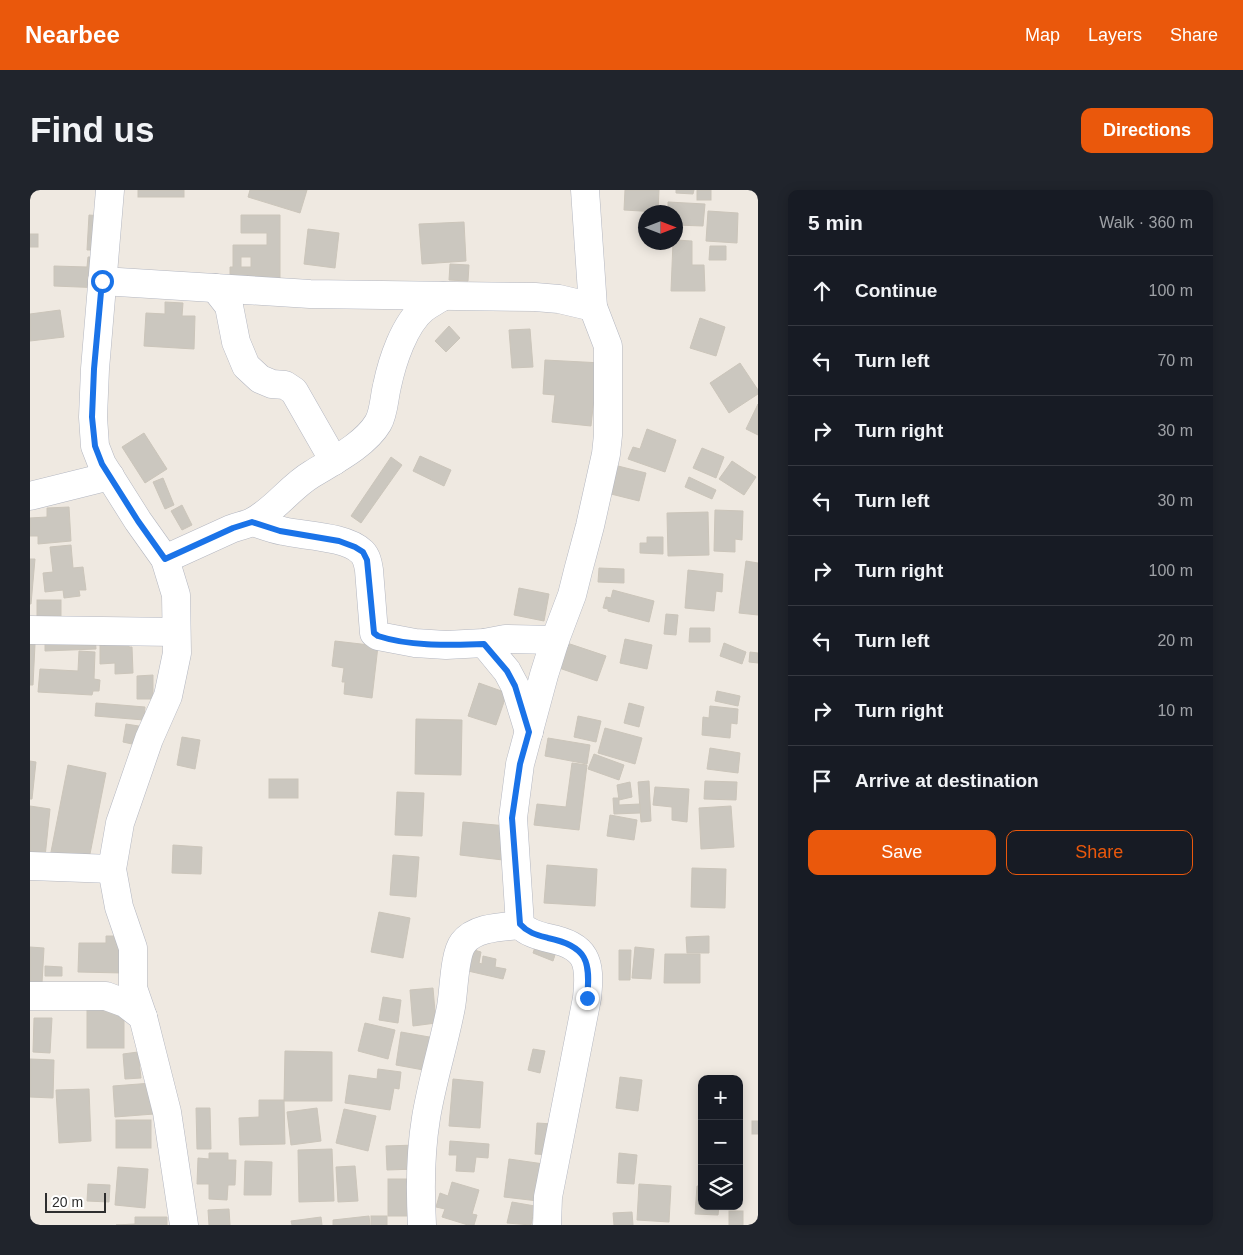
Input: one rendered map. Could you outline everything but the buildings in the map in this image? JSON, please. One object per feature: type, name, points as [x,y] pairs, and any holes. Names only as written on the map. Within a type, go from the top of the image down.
[{"type":"street","points":[[110,190],[94,369],[92,417],[95,446],[102,464],[138,521],[165,559],[176,595],[177,653],[168,696],[150,739],[120,823],[112,869],[120,907],[133,948],[133,988],[143,1017],[167,1112],[184,1225]]},
{"type":"street","points":[[546,1225],[548,1197],[587,998],[588,967],[583,956],[570,944],[534,935],[525,930],[520,924],[512,818],[520,764],[555,640],[572,595],[606,454],[608,346],[593,307],[585,190]]},
{"type":"street","points":[[102,281],[310,294],[552,298],[593,307]]},
{"type":"street","points":[[215,288],[229,306],[236,342],[246,366],[260,379],[272,384],[284,385],[294,391],[334,461]]},
{"type":"street","points":[[165,559],[226,531],[252,522],[310,474],[334,461],[361,440],[378,422],[397,350],[414,318],[424,308],[443,296]]},
{"type":"street","points":[[30,496],[110,476]]},
{"type":"street","points":[[252,522],[280,531],[339,541],[363,552],[369,570],[374,633],[378,636],[415,643],[446,645],[484,644],[505,639],[555,640]]},
{"type":"street","points":[[30,630],[176,632]]},
{"type":"street","points":[[484,644],[507,671],[515,686],[529,732]]},
{"type":"street","points":[[30,866],[112,869]]},
{"type":"street","points":[[422,1225],[420,1176],[426,1118],[451,1005],[462,944],[472,934],[520,924]]},
{"type":"street","points":[[30,996],[106,996],[125,1003],[143,1017]]},
{"type":"route","points":[[102,281],[94,369],[92,417],[95,446],[102,464],[138,521],[165,559],[233,528],[252,522],[280,531],[339,541],[363,552],[367,560],[374,633],[385,638],[415,643],[446,645],[484,644],[507,671],[515,686],[529,732],[520,764],[512,818],[517,907],[520,924],[525,930],[534,935],[570,944],[583,956],[588,967],[587,998]]}]
